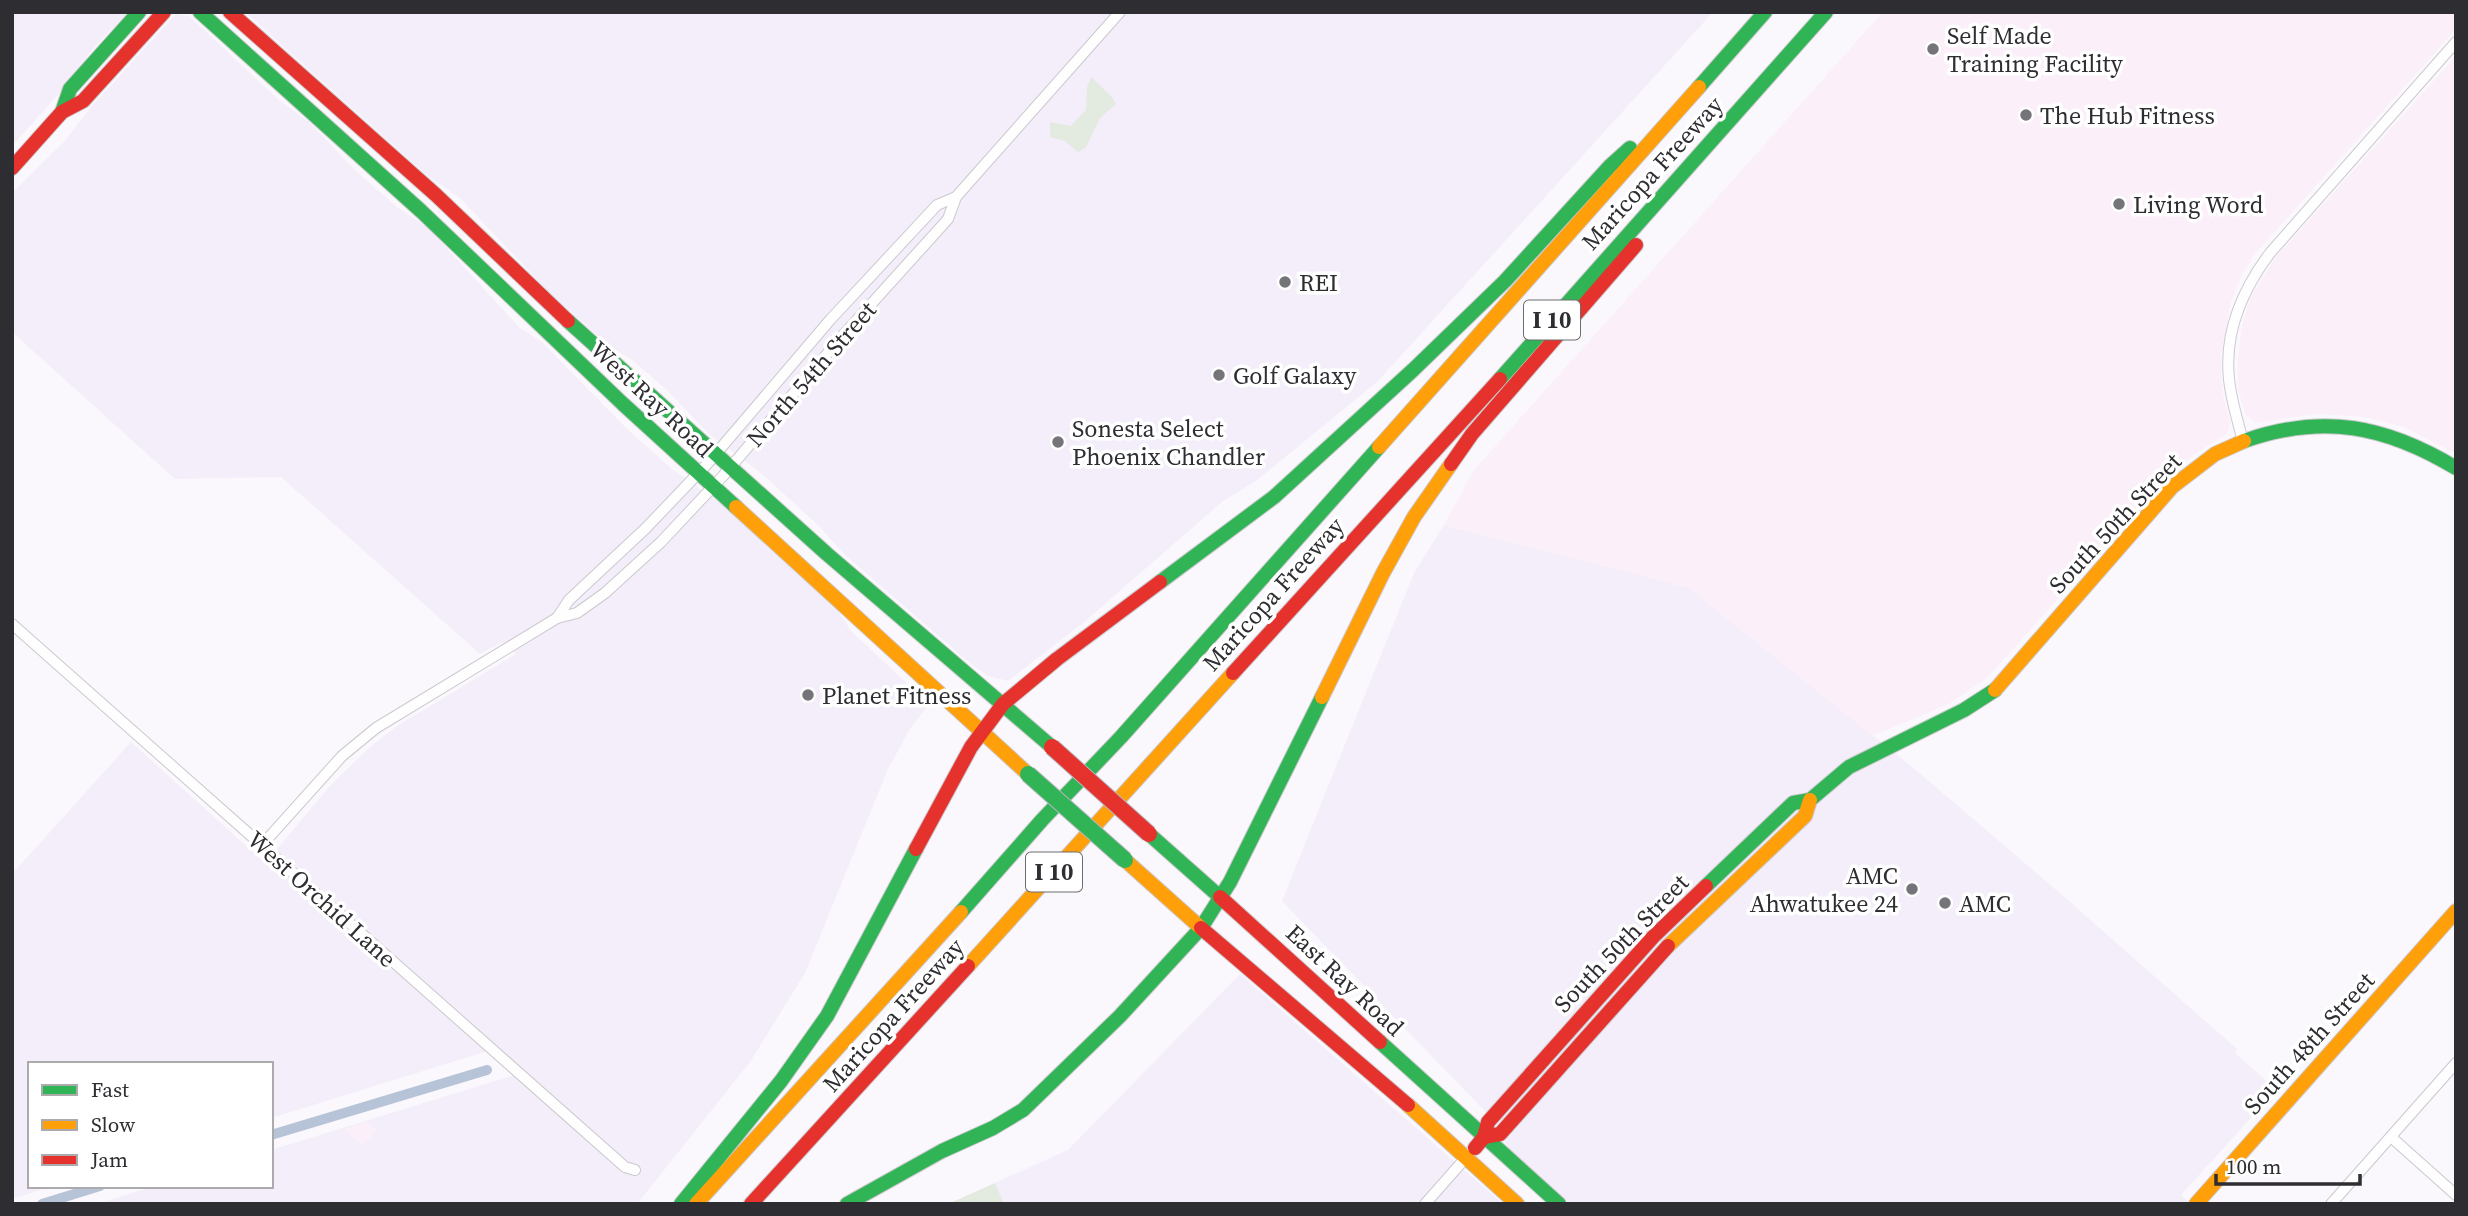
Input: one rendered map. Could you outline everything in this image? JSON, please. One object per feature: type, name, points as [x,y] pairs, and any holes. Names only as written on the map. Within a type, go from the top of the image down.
[{"type":"main road","points":[[62,112],[70,89],[139,12]]},
{"type":"main road","points":[[12,168],[62,112],[83,101],[163,12]]},
{"type":"main road","name":"West Ray Road","points":[[200,12],[421,211],[614,396],[1076,816]]},
{"type":"main road","name":"West Ray Road","points":[[230,12],[425,185],[541,296],[827,554],[1100,790]]},
{"type":"main road","name":"Maricopa Freeway","points":[[696,1204],[1009,860],[1042,820],[1121,737],[1765,12]]},
{"type":"main road","name":"Maricopa Freeway","points":[[751,1204],[1430,458],[1826,12]]},
{"type":"main road","points":[[681,1204],[787,1073],[827,1016],[959,770],[1003,704],[1047,667],[1274,497],[1496,290],[1609,166],[1713,71]]},
{"type":"main road","points":[[847,1204],[1023,1110],[1069,1069],[1201,928],[1246,850],[1383,573],[1421,505],[1472,434],[1664,212],[1746,101]]},
{"type":"main road","name":"South 50th Street","points":[[1475,1148],[1488,1122],[1653,937],[1793,803],[1810,800],[1849,767],[1964,710],[1995,690],[2155,506],[2194,468],[2243,442],[2275,431],[2302,427],[2357,428],[2379,432],[2404,440],[2456,468]]},
{"type":"main road","name":"East Ray Road","points":[[1100,790],[1220,897],[1475,1148],[1517,1204]]},
{"type":"main road","name":"East Ray Road","points":[[1076,816],[1201,928],[1371,1073],[1559,1204]]},
{"type":"main road","name":"South 48th Street","points":[[2196,1204],[2456,911]]},
{"type":"street","name":"North 54th Street","points":[[262,845],[342,756],[376,728],[557,618],[577,613],[620,581],[661,542],[731,467],[845,333],[948,219],[956,197],[1120,12]]},
{"type":"street","points":[[2243,442],[2231,391],[2228,358],[2235,316],[2252,278],[2270,253],[2456,42]]},
{"type":"street","name":"North 54th Street","points":[[557,618],[569,600],[646,528],[716,454],[830,320],[937,205],[956,197]]},
{"type":"street","name":"West Orchid Lane","points":[[12,624],[625,1167],[635,1170]]},
{"type":"street","points":[[2331,1204],[2456,1063]]},
{"type":"street","points":[[2390,1137],[2456,1195]]},
{"type":"street","name":"South 50th Street","points":[[1425,1204],[1475,1148]]},
{"type":"shaded area","points":[[12,12],[132,12],[106,34],[88,55],[79,71],[12,146]]},
{"type":"shaded area","points":[[245,12],[1713,12],[1377,382],[1256,481],[1223,501],[1083,623],[1008,681],[988,676],[972,665],[844,554],[819,526],[761,473],[709,434],[666,389],[632,360],[607,344],[545,288],[460,198],[428,176]]},
{"type":"shaded area","points":[[1883,12],[2456,12],[2456,29],[2254,255],[2242,275],[2231,301],[2221,356],[2222,390],[2230,422],[2227,434],[2193,455],[2162,482],[1988,677],[1949,704],[1872,736],[1689,588],[1444,525],[1474,470]]},
{"type":"shaded area","points":[[176,14],[189,16],[280,101],[308,121],[357,172],[397,207],[427,227],[520,328],[542,342],[626,428],[672,469],[724,506],[838,611],[851,631],[929,704],[910,729],[888,769],[805,973],[750,1062],[637,1204],[98,1204],[148,1188],[273,1188],[273,1149],[518,1074],[491,1050],[273,1117],[273,1062],[28,1062],[28,1188],[47,1188],[12,1199],[12,874],[131,742],[265,863],[331,785],[369,748],[397,726],[516,654],[502,642],[480,654],[281,477],[175,479],[12,332],[12,193],[64,142],[90,108]]},
{"type":"shaded area","points":[[2456,56],[2456,454],[2404,427],[2365,417],[2316,414],[2257,423],[2246,415],[2238,389],[2242,325],[2250,298],[2275,258]]},
{"type":"shaded area","points":[[1091,77],[1116,104],[1100,118],[1086,147],[1078,152],[1065,141],[1050,137],[1050,122],[1071,126],[1086,110],[1087,88]]},
{"type":"shaded area","points":[[1444,525],[1689,588],[1911,766],[2237,1049],[2235,1053],[2276,1090],[2181,1195],[2190,1204],[1570,1204],[1509,1151],[1505,1141],[1507,1134],[1282,901],[1414,573]]},
{"type":"shaded area","points":[[1240,974],[1503,1204],[1004,1204],[995,1183],[1068,1150]]},
{"type":"shaded area","points":[[368,1122],[377,1130],[363,1146],[344,1129]]},
{"type":"shaded area","points":[[995,1183],[1004,1204],[948,1204]]},
{"type":"waterway","points":[[273,1134],[487,1070]]},
{"type":"waterway","points":[[42,1204],[94,1188]]},
{"type":"traffic: fast","points":[[62,112],[70,89],[139,12]]},
{"type":"traffic: fast","points":[[200,12],[421,211],[623,404],[736,507]]},
{"type":"traffic: fast","points":[[1699,87],[1765,12]]},
{"type":"traffic: fast","points":[[1500,379],[1826,12]]},
{"type":"traffic: fast","points":[[1160,582],[1274,497],[1413,370],[1505,281],[1610,166],[1630,148]]},
{"type":"traffic: fast","points":[[568,321],[827,554],[1052,747]]},
{"type":"traffic: fast","points":[[2244,441],[2273,432],[2301,428],[2354,428],[2405,442],[2456,468]]},
{"type":"traffic: fast","points":[[961,912],[1379,447]]},
{"type":"traffic: fast","points":[[1706,886],[1793,803],[1810,800],[1849,767],[1964,710],[1995,690]]},
{"type":"traffic: fast","points":[[847,1204],[1023,1110],[1120,1016],[1201,928],[1230,882],[1322,697]]},
{"type":"traffic: fast","points":[[1028,774],[1125,860]]},
{"type":"traffic: fast","points":[[1149,834],[1220,897]]},
{"type":"traffic: fast","points":[[681,1204],[781,1081],[827,1016],[916,849]]},
{"type":"traffic: fast","points":[[1380,1042],[1559,1204]]},
{"type":"traffic: slow","points":[[1379,447],[1699,87]]},
{"type":"traffic: slow","points":[[1995,690],[2172,487],[2215,454],[2244,441]]},
{"type":"traffic: slow","points":[[1322,697],[1383,573],[1414,517],[1451,464]]},
{"type":"traffic: slow","points":[[736,507],[1028,774]]},
{"type":"traffic: slow","points":[[968,966],[1233,673]]},
{"type":"traffic: slow","points":[[1668,946],[1805,816],[1810,800]]},
{"type":"traffic: slow","points":[[1125,860],[1201,928]]},
{"type":"traffic: slow","points":[[2196,1204],[2456,911]]},
{"type":"traffic: slow","points":[[696,1204],[961,912]]},
{"type":"traffic: slow","points":[[1408,1105],[1517,1204]]},
{"type":"traffic: jam","points":[[12,168],[62,112],[83,101],[164,12]]},
{"type":"traffic: jam","points":[[230,12],[436,195],[568,321]]},
{"type":"traffic: jam","points":[[1451,464],[1472,434],[1636,245]]},
{"type":"traffic: jam","points":[[1233,673],[1500,379]]},
{"type":"traffic: jam","points":[[916,849],[971,747],[1003,704],[1057,659],[1160,582]]},
{"type":"traffic: jam","points":[[1052,747],[1149,834]]},
{"type":"traffic: jam","points":[[1475,1148],[1484,1137],[1488,1122],[1653,937],[1706,886]]},
{"type":"traffic: jam","points":[[1220,897],[1380,1042]]},
{"type":"traffic: jam","points":[[1201,928],[1408,1105]]},
{"type":"traffic: jam","points":[[1484,1137],[1500,1134],[1668,946]]},
{"type":"traffic: jam","points":[[751,1204],[968,966]]},
{"type":"place","name":"Self Made Training Facility","points":[[1933,49]]},
{"type":"place","name":"The Hub Fitness","points":[[2026,115]]},
{"type":"place","name":"Living Word","points":[[2119,204]]},
{"type":"place","name":"REI","points":[[1285,282]]},
{"type":"place","name":"Golf Galaxy","points":[[1219,375]]},
{"type":"place","name":"Sonesta Select Phoenix Chandler","points":[[1058,442]]},
{"type":"place","name":"Planet Fitness","points":[[808,695]]},
{"type":"place","name":"AMC Ahwatukee 24","points":[[1912,889]]},
{"type":"place","name":"AMC","points":[[1945,903]]}]
